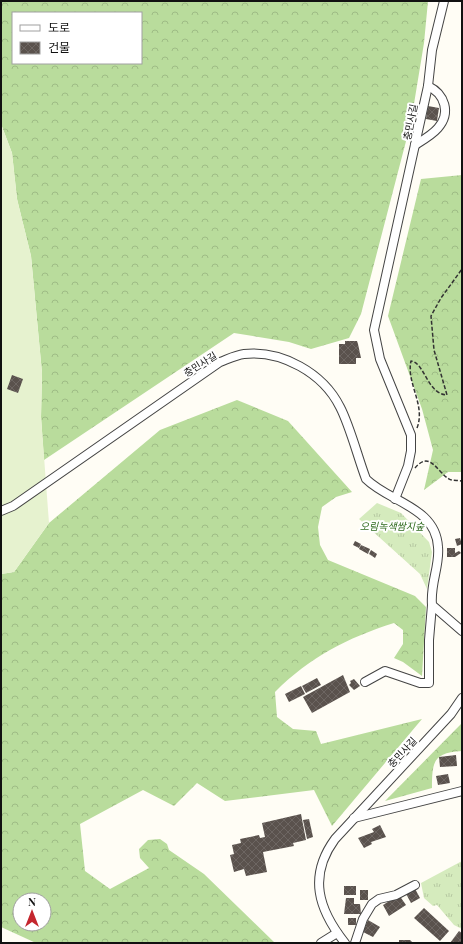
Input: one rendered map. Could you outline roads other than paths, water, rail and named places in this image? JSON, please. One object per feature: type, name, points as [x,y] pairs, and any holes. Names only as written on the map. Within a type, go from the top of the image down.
[{"type":"street","name":"충민사길","points":[[395,499],[408,466],[411,450],[411,435],[380,359],[374,330],[428,86],[432,50],[444,1]]},
{"type":"street","points":[[415,145],[436,130],[444,119],[442,96],[438,91],[428,86]]},
{"type":"street","name":"충민사길","points":[[1,511],[13,506],[220,362],[243,354],[265,354],[289,361],[309,371],[327,387],[340,407],[366,479],[374,488],[414,509],[436,532],[438,548],[431,586],[432,604],[428,640],[428,683],[422,684],[385,671],[365,682]]},
{"type":"street","points":[[432,604],[462,631]]},
{"type":"street","name":"충민사길","points":[[345,943],[337,933],[322,900],[319,883],[322,860],[329,847],[354,818],[451,714],[462,698]]},
{"type":"street","points":[[354,818],[462,791]]},
{"type":"street","points":[[355,943],[363,919],[372,904],[379,898],[396,895],[414,885]]},
{"type":"street","points":[[321,943],[337,933]]},
{"type":"park label","name":"오림녹색쌈지숲","points":[[392,526]]}]
